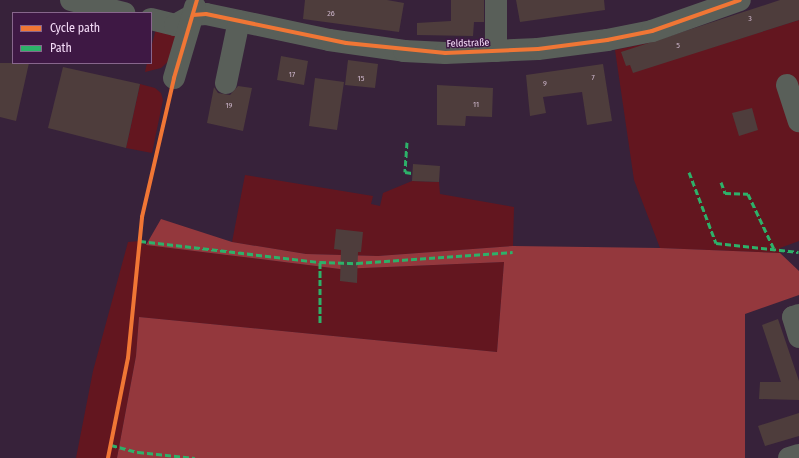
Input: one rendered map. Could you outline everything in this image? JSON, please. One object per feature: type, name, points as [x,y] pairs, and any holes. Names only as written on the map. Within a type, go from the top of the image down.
[{"type":"street","points":[[71,0],[120,12]]},
{"type":"street","points":[[496,0],[496,51]]},
{"type":"street","name":"Feldstraße","points":[[195,8],[206,14],[329,40],[404,51],[496,51],[607,40],[652,31],[740,0]]},
{"type":"street","points":[[152,19],[175,25],[195,8]]},
{"type":"street","points":[[174,78],[195,8]]},
{"type":"street","points":[[226,83],[239,21]]},
{"type":"street","points":[[787,85],[799,121]]},
{"type":"street","points":[[799,315],[793,317],[799,337]]},
{"type":"street","points":[[789,458],[799,455]]},
{"type":"shaded area","points":[[799,20],[799,241],[780,248],[780,253],[660,248],[634,180],[615,50],[653,42],[703,50]]},
{"type":"shaded area","points":[[156,29],[177,35],[171,59],[161,68],[145,72],[147,64],[152,64],[152,44]]},
{"type":"shaded area","points":[[140,84],[155,88],[161,93],[163,100],[152,153],[126,148]]},
{"type":"shaded area","points":[[245,175],[373,196],[371,204],[380,206],[383,193],[412,181],[439,182],[440,194],[514,207],[513,246],[378,256],[306,254],[232,242]]},
{"type":"shaded area","points":[[161,219],[232,242],[306,254],[378,256],[513,246],[660,248],[780,253],[799,271],[799,295],[745,314],[745,458],[117,458],[136,356],[139,317],[497,352],[504,262],[340,269],[146,245]]},
{"type":"shaded area","points":[[140,241],[146,245],[340,269],[504,262],[497,352],[139,317],[136,356],[117,458],[76,458],[93,371],[128,242]]},
{"type":"building","points":[[305,0],[387,0],[404,3],[399,32],[303,19]]},
{"type":"building","points":[[451,0],[484,0],[484,22],[474,22],[473,36],[417,35],[417,23],[451,21]]},
{"type":"building","points":[[516,0],[604,0],[605,10],[520,22]]},
{"type":"building","points":[[780,0],[799,0],[799,20],[633,73],[630,65],[626,66],[621,52]]},
{"type":"building","points":[[281,56],[308,61],[304,85],[277,80]]},
{"type":"building","points":[[348,60],[378,64],[375,88],[345,85]]},
{"type":"building","points":[[0,63],[29,64],[16,121],[0,117]]},
{"type":"building","points":[[603,64],[612,121],[587,125],[582,92],[543,97],[546,113],[530,116],[526,75]]},
{"type":"building","points":[[63,67],[140,84],[126,148],[48,128]]},
{"type":"building","points":[[315,78],[344,82],[337,130],[309,126]]},
{"type":"building","points":[[437,85],[493,88],[492,117],[466,116],[465,126],[437,125]]},
{"type":"building","points":[[238,86],[252,88],[243,131],[207,123],[214,87],[218,93],[230,95]]},
{"type":"building","points":[[752,108],[758,130],[739,136],[732,113]]},
{"type":"building","points":[[413,164],[440,166],[439,182],[412,181]]},
{"type":"building","points":[[336,229],[363,232],[361,252],[358,252],[357,283],[340,281],[341,250],[334,249]]},
{"type":"building","points":[[778,319],[799,381],[799,400],[759,399],[760,382],[781,382],[762,325]]},
{"type":"building","points":[[799,413],[799,436],[765,446],[758,426]]},
{"type":"marked path","points":[[407,142],[405,172],[412,173]]},
{"type":"marked path","points":[[689,172],[716,243],[799,252]]},
{"type":"marked path","points":[[721,182],[725,193],[748,194],[775,251]]},
{"type":"marked path","points":[[140,241],[320,262],[320,323]]},
{"type":"marked path","points":[[320,262],[357,263],[513,252]]},
{"type":"marked path","points":[[111,445],[138,452],[195,458]]},
{"type":"cycle path","points":[[108,458],[128,358],[142,217],[174,78],[197,0]]},
{"type":"cycle path","points":[[193,15],[206,14],[346,43],[445,53],[538,49],[607,40],[652,31],[740,0]]}]
